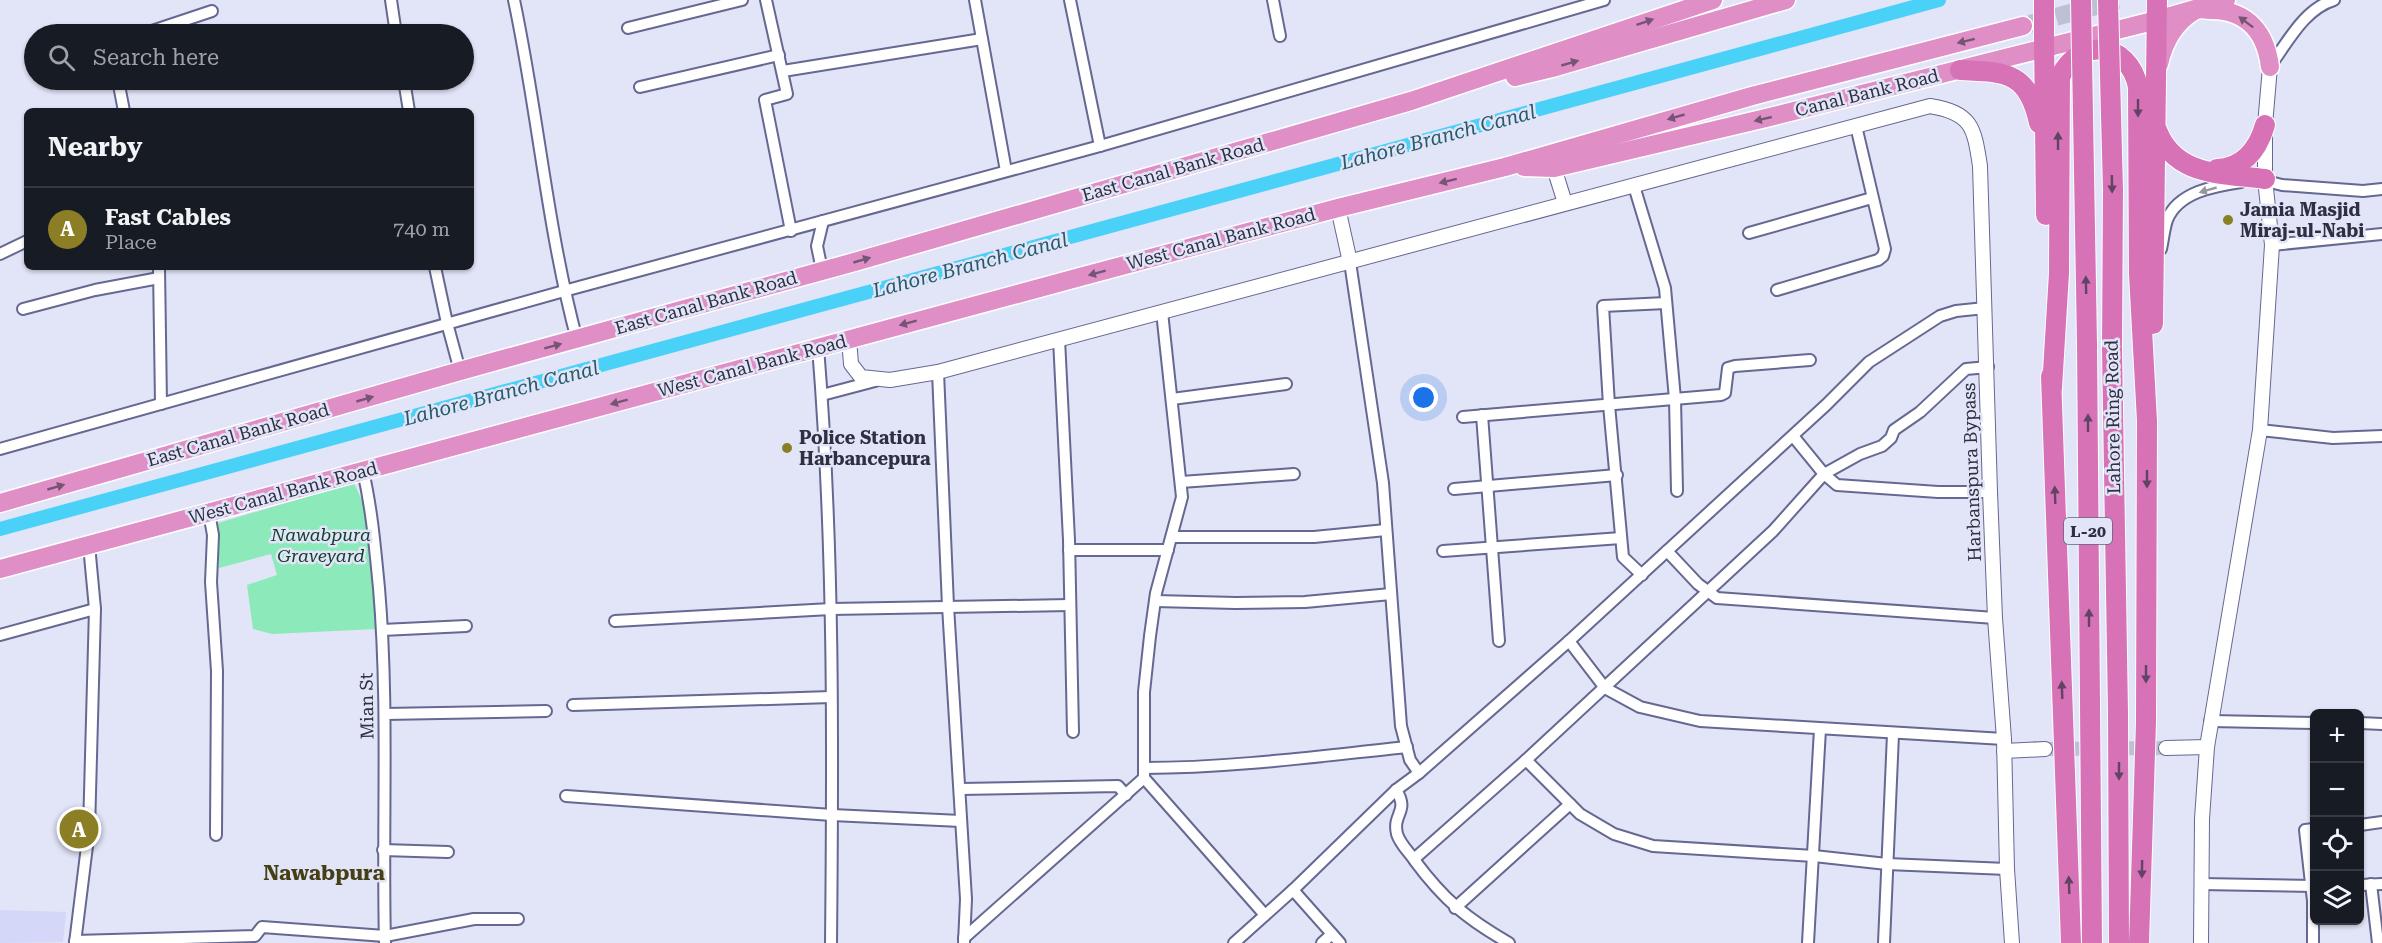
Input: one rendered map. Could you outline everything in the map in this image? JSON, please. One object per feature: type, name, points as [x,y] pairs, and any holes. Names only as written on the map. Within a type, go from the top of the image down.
[{"type":"highway","points":[[1411,101],[1552,68],[1786,0]]},
{"type":"highway","points":[[2044,0],[2043,146],[2071,943]]},
{"type":"highway","name":"Lahore Ring Road","points":[[2081,0],[2087,344],[2092,943]]},
{"type":"highway","name":"Lahore Ring Road","points":[[2108,0],[2113,190],[2112,348],[2119,943]]},
{"type":"highway","name":"Canal Bank Road","points":[[1504,166],[1554,168],[1960,70],[2157,8],[2196,10],[2226,0]]},
{"type":"highway","points":[[1411,101],[1704,1]]},
{"type":"highway","points":[[2139,943],[2146,722],[2147,420],[2154,282],[2157,8]]},
{"type":"highway","points":[[2157,71],[2169,34],[2196,10],[2234,13],[2249,21],[2260,34],[2268,50],[2270,67]]},
{"type":"highway","points":[[1504,166],[1752,96],[2023,26]]},
{"type":"highway","points":[[2052,388],[2059,273],[2058,89],[2060,77],[2066,66],[2086,51],[2098,49],[2110,51],[2121,57],[2136,75],[2138,87],[2139,274],[2147,420]]},
{"type":"highway","points":[[1960,70],[1993,71],[2013,77],[2025,86],[2037,114],[2043,146]]},
{"type":"highway","name":"East Canal Bank Road","points":[[0,503],[1411,101]]},
{"type":"highway","points":[[2205,170],[2223,169],[2239,164],[2252,154],[2261,141],[2265,125]]},
{"type":"highway","points":[[2156,127],[2163,143],[2174,157],[2188,166],[2265,179]]},
{"type":"highway","name":"West Canal Bank Road","points":[[0,569],[818,347],[1504,166]]},
{"type":"street","points":[[391,0],[395,24]]},
{"type":"street","points":[[514,0],[564,291],[577,340]]},
{"type":"street","points":[[628,28],[742,0]]},
{"type":"street","points":[[766,0],[787,94],[765,100],[791,231]]},
{"type":"street","points":[[975,0],[1006,171]]},
{"type":"street","points":[[1070,0],[1100,146]]},
{"type":"street","points":[[1273,0],[1280,36]]},
{"type":"street","points":[[0,449],[447,323],[1100,146],[1604,0]]},
{"type":"street","points":[[2201,943],[2207,747],[2260,430],[2272,246],[2265,179],[2265,125],[2270,67],[2309,13],[2334,0]]},
{"type":"street","points":[[172,24],[212,10]]},
{"type":"street","points":[[783,70],[982,39]]},
{"type":"street","points":[[640,87],[779,55]]},
{"type":"street","points":[[120,90],[123,108]]},
{"type":"street","points":[[406,90],[409,108]]},
{"type":"street","name":"Harbanspura Bypass","points":[[878,380],[938,372],[1930,106],[1962,115],[1976,136],[1980,166],[1988,367],[1989,492],[2004,745],[2007,869],[2012,943]]},
{"type":"street","points":[[1777,290],[1878,260],[1883,256],[1885,249],[1856,126]]},
{"type":"street","points":[[1554,168],[1565,203]]},
{"type":"street","points":[[2154,282],[2167,219],[2176,205],[2187,196],[2228,184],[2265,179],[2282,185],[2363,191],[2382,189]]},
{"type":"street","points":[[1634,186],[1665,288],[1675,399],[1677,491]]},
{"type":"street","points":[[1749,234],[1872,198]]},
{"type":"street","points":[[1338,208],[1350,262],[1383,483],[1401,726],[1410,760],[1419,773]]},
{"type":"street","points":[[822,270],[818,246],[823,221]]},
{"type":"street","points":[[2272,246],[2382,234]]},
{"type":"street","points":[[0,254],[24,242]]},
{"type":"street","points":[[436,270],[460,371]]},
{"type":"street","points":[[23,309],[159,273],[160,404]]},
{"type":"street","points":[[1642,574],[1623,557],[1609,405],[1603,306],[1666,303]]},
{"type":"street","points":[[1234,943],[1293,890],[1396,790],[1419,773],[1569,641],[1793,436],[1869,362],[1923,326],[1956,311],[1984,308]]},
{"type":"street","points":[[964,940],[1126,795],[1144,773],[1144,692],[1155,601],[1182,497],[1162,312]]},
{"type":"street","points":[[849,339],[851,364],[855,371],[861,377],[878,380]]},
{"type":"street","points":[[1059,339],[1069,550],[1073,732]]},
{"type":"street","points":[[818,347],[831,609],[831,943]]},
{"type":"street","points":[[1463,417],[1721,395],[1725,393],[1728,368],[1810,360]]},
{"type":"street","points":[[1414,859],[1605,688],[1773,531],[1824,474],[1860,454],[1882,446],[1891,438],[1894,430],[1920,412],[1966,369],[1988,367]]},
{"type":"street","points":[[938,372],[948,606],[966,899],[964,940]]},
{"type":"street","points":[[822,395],[878,380]]},
{"type":"street","points":[[1172,399],[1286,384]]},
{"type":"street","points":[[1482,415],[1499,641]]},
{"type":"street","points":[[2260,430],[2333,438],[2382,436]]},
{"type":"street","points":[[1793,436],[1824,474],[1837,485],[1938,492],[1989,492]]},
{"type":"street","name":"Mian St","points":[[363,471],[373,515],[382,630],[385,714],[383,850],[385,939]]},
{"type":"street","points":[[1181,482],[1294,474]]},
{"type":"street","points":[[1454,489],[1617,475]]},
{"type":"street","points":[[208,513],[213,535],[211,582],[217,671],[216,835]]},
{"type":"street","points":[[1172,537],[1314,537],[1386,530]]},
{"type":"street","points":[[1443,551],[1621,538]]},
{"type":"street","points":[[88,545],[95,609],[89,830],[75,942],[255,936],[262,927],[385,939],[474,919],[518,919]]},
{"type":"street","points":[[1069,550],[1168,550]]},
{"type":"street","points":[[1667,551],[1717,598],[1995,618]]},
{"type":"street","points":[[1155,601],[1305,602],[1391,594]]},
{"type":"street","points":[[615,621],[831,609],[1070,605]]},
{"type":"street","points":[[0,635],[95,609]]},
{"type":"street","points":[[382,630],[466,626]]},
{"type":"street","points":[[1569,641],[1605,688],[1640,707],[1700,721],[1893,734],[2045,749]]},
{"type":"street","points":[[573,705],[831,697]]},
{"type":"street","points":[[385,714],[546,711]]},
{"type":"street","points":[[2210,721],[2310,723]]},
{"type":"street","points":[[2364,723],[2382,724]]},
{"type":"street","points":[[1808,943],[1820,729]]},
{"type":"street","points":[[1884,943],[1893,734]]},
{"type":"street","points":[[1144,773],[1172,768],[1407,747]]},
{"type":"street","points":[[2166,748],[2207,747]]},
{"type":"street","points":[[1526,760],[1580,814],[1614,834],[1653,846],[1814,856],[1887,864],[2007,869]]},
{"type":"street","points":[[1144,773],[1264,915]]},
{"type":"street","points":[[960,789],[1118,786],[1126,795]]},
{"type":"street","points":[[1396,790],[1402,799],[1403,807],[1396,821],[1397,833],[1432,884],[1455,908],[1509,943]]},
{"type":"street","points":[[566,796],[832,815],[961,821]]},
{"type":"street","points":[[1455,908],[1570,804]]},
{"type":"street","points":[[2364,824],[2382,822]]},
{"type":"street","points":[[2310,829],[2305,830],[2310,870]]},
{"type":"street","points":[[383,850],[448,852]]},
{"type":"street","points":[[2377,884],[2378,943]]},
{"type":"street","points":[[2201,885],[2310,886]]},
{"type":"street","points":[[1293,890],[1340,943]]},
{"type":"street","points":[[2313,925],[2313,943]]},
{"type":"street","points":[[1322,943],[1332,934]]},
{"type":"shaded area","points":[[0,910],[66,912],[63,942],[0,943]]},
{"type":"green space","name":"Nawabpura Graveyard","points":[[354,483],[369,516],[376,629],[272,634],[253,629],[247,585],[277,575],[271,554],[219,568],[218,523]]},
{"type":"waterway","name":"Lahore Branch Canal","points":[[0,529],[1939,0]]},
{"type":"tunnel","points":[[2030,24],[2118,0]]},
{"type":"tunnel","points":[[2045,749],[2166,748]]},
{"type":"place","name":"Jamia Masjid Miraj-ul-Nabi","points":[[2228,220]]},
{"type":"place","name":"Police Station Harbancepura","points":[[787,448]]},
{"type":"place","name":"Fast Cables","points":[[79,829]]},
{"type":"district","name":"Nawabpura","points":[[324,873]]}]
